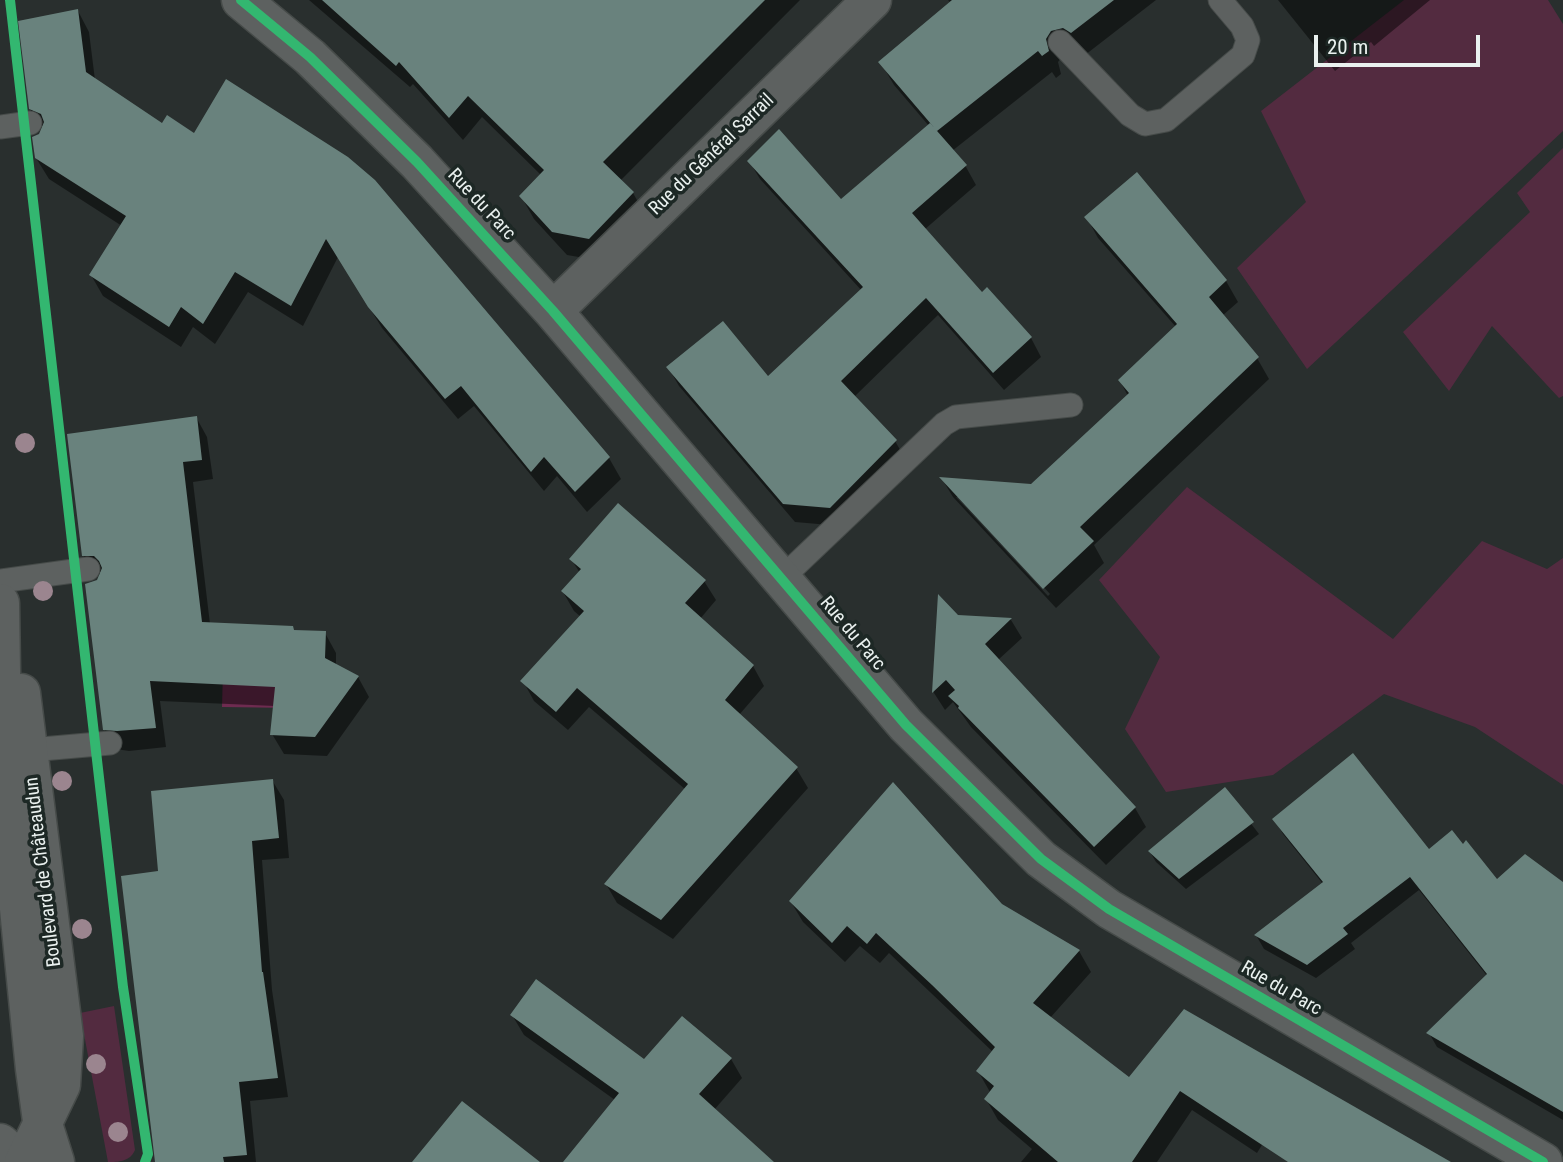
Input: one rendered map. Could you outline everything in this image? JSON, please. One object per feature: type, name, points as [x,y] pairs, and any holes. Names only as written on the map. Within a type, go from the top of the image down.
[{"type":"street","name":"Rue du Parc","points":[[241,0],[310,57],[417,162],[553,311],[906,725],[1041,859],[1109,909],[1543,1162]]},
{"type":"street","name":"Rue du Général Sarrail","points":[[553,311],[867,1]]},
{"type":"street","name":"Boulevard de Châteaudun","points":[[1,617],[24,702],[64,1037],[61,1085],[23,1162]]},
{"type":"street","name":"Boulevard de Châteaudun","points":[[1,617],[2,738],[35,1069],[43,1124],[55,1162]]},
{"type":"street","points":[[0,932],[17,1070],[23,1162]]},
{"type":"street","points":[[0,1143],[23,1162]]},
{"type":"lane","points":[[1060,42],[1130,115],[1145,124],[1166,120],[1243,55],[1248,40],[1242,26],[1220,0]]},
{"type":"lane","points":[[0,127],[30,123]]},
{"type":"lane","points":[[781,579],[944,424],[956,417],[1071,405]]},
{"type":"lane","points":[[0,581],[88,569]]},
{"type":"lane","points":[[30,750],[110,743]]},
{"type":"shaded area","points":[[1404,0],[1548,0],[1563,24],[1563,131],[1307,369],[1237,268],[1306,202],[1261,111]]},
{"type":"shaded area","points":[[1563,148],[1563,396],[1559,398],[1492,326],[1449,391],[1403,332],[1530,212],[1517,193]]},
{"type":"shaded area","points":[[1187,487],[1393,639],[1482,541],[1547,569],[1563,558],[1563,785],[1475,727],[1384,694],[1273,775],[1166,792],[1125,729],[1160,657],[1099,580]]},
{"type":"shaded area","points":[[223,670],[297,671],[293,708],[222,707]]},
{"type":"shaded area","points":[[114,1006],[135,1150],[127,1159],[108,1162],[80,1013]]},
{"type":"building","points":[[322,0],[765,0],[603,162],[634,192],[589,239],[552,232],[519,196],[544,170],[468,96],[449,118],[399,62],[396,66]]},
{"type":"building","points":[[952,0],[1114,0],[1071,33],[1063,28],[1051,31],[1046,39],[1049,51],[1042,56],[1038,51],[937,131],[878,62]]},
{"type":"building","points":[[78,9],[86,72],[162,123],[167,115],[194,133],[226,79],[348,157],[375,180],[610,457],[575,492],[544,457],[531,472],[461,386],[445,399],[368,307],[326,239],[291,306],[235,272],[203,324],[181,307],[169,327],[89,275],[126,216],[35,158],[32,137],[39,134],[44,122],[41,114],[29,109],[18,21]]},
{"type":"building","points":[[930,123],[967,165],[912,213],[982,292],[987,287],[1032,337],[993,373],[926,298],[841,381],[897,440],[830,508],[783,504],[666,367],[723,321],[768,376],[863,287],[747,161],[779,129],[841,199]]},
{"type":"building","points":[[1137,172],[1227,280],[1209,297],[1259,357],[1080,527],[1094,541],[1043,589],[939,477],[1031,484],[1129,393],[1118,380],[1177,324],[1084,217]]},
{"type":"building","points":[[197,416],[202,460],[183,462],[202,622],[293,626],[294,630],[326,631],[325,658],[359,676],[315,737],[270,735],[275,687],[150,681],[156,728],[103,730],[85,584],[97,580],[102,568],[94,556],[82,556],[67,434]]},
{"type":"building","points":[[618,503],[706,580],[685,603],[754,665],[725,700],[798,767],[661,920],[604,884],[688,784],[577,688],[556,712],[520,681],[584,611],[561,591],[581,569],[569,559]]},
{"type":"building","points":[[938,594],[958,615],[1012,618],[985,644],[1136,807],[1094,847],[958,708],[948,696],[955,690],[946,680],[932,693]]},
{"type":"building","points":[[1353,753],[1429,849],[1452,830],[1463,844],[1466,840],[1497,879],[1525,854],[1563,882],[1563,1112],[1426,1033],[1487,974],[1410,877],[1343,928],[1348,934],[1307,965],[1254,935],[1323,882],[1272,819]]},
{"type":"building","points":[[273,779],[279,838],[252,841],[262,972],[278,1078],[239,1082],[247,1155],[223,1157],[224,1162],[155,1162],[121,876],[158,871],[151,791]]},
{"type":"building","points":[[893,782],[1002,904],[1080,950],[1033,1003],[1129,1077],[1184,1009],[1451,1162],[1288,1162],[1180,1091],[1132,1162],[1058,1162],[984,1099],[994,1086],[976,1071],[995,1047],[932,985],[876,933],[867,944],[847,926],[832,943],[789,901]]},
{"type":"building","points":[[1225,787],[1254,822],[1179,879],[1148,851]]},
{"type":"building","points":[[536,979],[644,1059],[682,1016],[732,1058],[699,1094],[774,1162],[563,1162],[619,1093],[510,1015]]},
{"type":"building","points":[[462,1101],[540,1162],[412,1162]]},
{"type":"cycle path","points":[[10,0],[123,987],[148,1154],[145,1162]]},
{"type":"cycle path","points":[[241,0],[310,57],[417,162],[553,311],[906,725],[1041,859],[1109,909],[1543,1162]]}]
